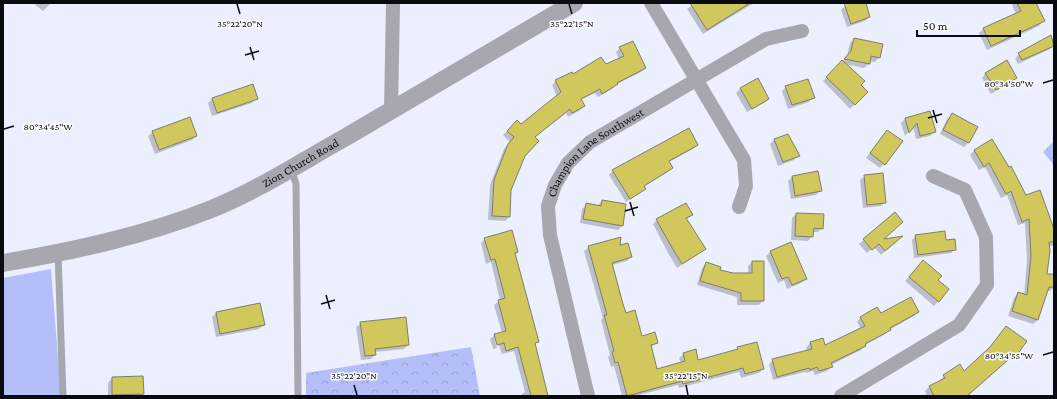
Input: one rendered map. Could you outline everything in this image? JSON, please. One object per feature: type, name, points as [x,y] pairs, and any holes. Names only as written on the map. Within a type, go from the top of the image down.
[{"type":"street","points":[[391,111],[393,3]]},
{"type":"street","name":"Zion Church Road","points":[[3,263],[58,252],[159,228],[210,210],[238,197],[291,168],[574,3]]},
{"type":"street","points":[[651,3],[744,160],[746,186],[739,207]]},
{"type":"street","name":"Champion Lane Southwest","points":[[588,396],[550,235],[548,206],[555,185],[568,163],[590,142],[766,39],[802,31]]},
{"type":"street","points":[[841,396],[959,326],[987,286],[986,237],[965,190],[933,176]]},
{"type":"lane","points":[[291,168],[296,184],[298,396]]},
{"type":"lane","points":[[58,252],[63,396]]},
{"type":"green space","points":[[1054,141],[1054,165],[1043,152]]},
{"type":"green space","points":[[51,269],[61,396],[3,396],[3,278]]},
{"type":"green space","points":[[471,347],[480,396],[306,396],[306,373]]},
{"type":"building","points":[[690,3],[750,3],[707,30]]},
{"type":"building","points":[[844,3],[866,3],[870,17],[851,24]]},
{"type":"building","points":[[1017,3],[1036,3],[1045,21],[991,46],[983,28],[1021,11]]},
{"type":"building","points":[[1051,35],[1054,46],[1022,60],[1018,53]]},
{"type":"building","points":[[854,38],[883,44],[880,58],[871,56],[870,64],[844,59],[851,51]]},
{"type":"building","points":[[633,41],[646,68],[617,83],[618,84],[602,94],[600,89],[581,99],[585,106],[572,113],[570,109],[535,137],[539,141],[525,156],[511,190],[510,217],[492,216],[494,180],[508,144],[514,137],[507,131],[517,120],[521,124],[561,92],[555,80],[572,72],[573,74],[601,57],[606,64],[624,56],[619,47]]},
{"type":"building","points":[[842,60],[865,81],[861,85],[868,92],[855,105],[826,77]]},
{"type":"building","points":[[1007,60],[1017,78],[996,90],[985,73]]},
{"type":"building","points":[[758,78],[769,99],[752,109],[740,88]]},
{"type":"building","points":[[808,79],[815,98],[792,105],[785,86]]},
{"type":"building","points":[[253,84],[258,99],[217,113],[212,98]]},
{"type":"building","points":[[930,111],[936,132],[920,136],[917,123],[909,133],[905,118]]},
{"type":"building","points":[[952,113],[978,127],[969,143],[943,130]]},
{"type":"building","points":[[190,117],[197,136],[159,150],[152,131]]},
{"type":"building","points":[[689,128],[698,145],[669,161],[673,168],[644,186],[646,189],[630,199],[612,170]]},
{"type":"building","points":[[887,130],[903,141],[885,165],[870,153]]},
{"type":"building","points":[[788,134],[800,156],[783,162],[774,139]]},
{"type":"building","points":[[992,139],[1009,167],[1011,166],[1026,195],[1040,190],[1054,229],[1054,242],[1049,242],[1050,251],[1047,274],[1054,274],[1054,287],[1049,287],[1038,320],[1012,311],[1018,292],[1027,295],[1031,256],[1029,219],[1022,222],[1011,191],[1006,194],[989,163],[984,167],[974,150]]},
{"type":"building","points":[[818,171],[822,191],[795,196],[792,176]]},
{"type":"building","points":[[883,173],[886,203],[867,205],[864,175]]},
{"type":"building","points":[[602,200],[626,204],[623,226],[583,219],[586,203],[601,206]]},
{"type":"building","points":[[686,203],[693,215],[686,218],[706,249],[682,264],[656,219]]},
{"type":"building","points":[[895,212],[903,222],[884,239],[903,236],[885,251],[879,244],[872,250],[863,239]]},
{"type":"building","points":[[796,213],[824,214],[823,229],[814,228],[813,237],[795,236]]},
{"type":"building","points":[[512,230],[518,252],[515,253],[539,342],[535,343],[548,396],[531,396],[518,347],[506,351],[504,343],[497,345],[494,334],[506,331],[498,300],[505,298],[495,259],[491,260],[484,238]]},
{"type":"building","points":[[945,231],[946,240],[955,239],[956,250],[918,255],[915,235]]},
{"type":"building","points":[[621,237],[620,245],[628,243],[632,257],[612,263],[623,304],[626,313],[635,310],[642,336],[655,332],[658,343],[651,345],[657,369],[685,361],[683,353],[696,349],[698,360],[757,342],[764,369],[745,374],[743,368],[683,384],[682,381],[627,396],[618,362],[615,363],[612,352],[614,351],[604,315],[607,315],[588,246]]},
{"type":"building","points":[[791,242],[807,279],[792,285],[788,277],[782,279],[770,251]]},
{"type":"building","points":[[923,260],[942,276],[938,280],[949,289],[939,302],[909,277]]},
{"type":"building","points":[[752,261],[764,261],[764,301],[741,301],[741,293],[700,281],[706,262],[721,267],[720,270],[733,273],[752,273]]},
{"type":"building","points":[[911,297],[919,312],[890,328],[891,330],[865,344],[866,346],[831,363],[833,367],[819,371],[817,367],[810,370],[809,368],[777,377],[772,359],[812,349],[810,342],[823,338],[825,345],[865,326],[860,317],[877,307],[881,313]]},
{"type":"building","points":[[260,303],[265,325],[220,334],[216,312]]},
{"type":"building","points":[[406,317],[409,345],[375,349],[376,355],[365,356],[360,322]]},
{"type":"building","points":[[1006,326],[1027,341],[1017,355],[1016,353],[967,396],[934,396],[929,386],[945,378],[943,375],[960,364],[964,371],[990,347]]},
{"type":"building","points":[[143,376],[144,394],[112,395],[112,377]]}]
